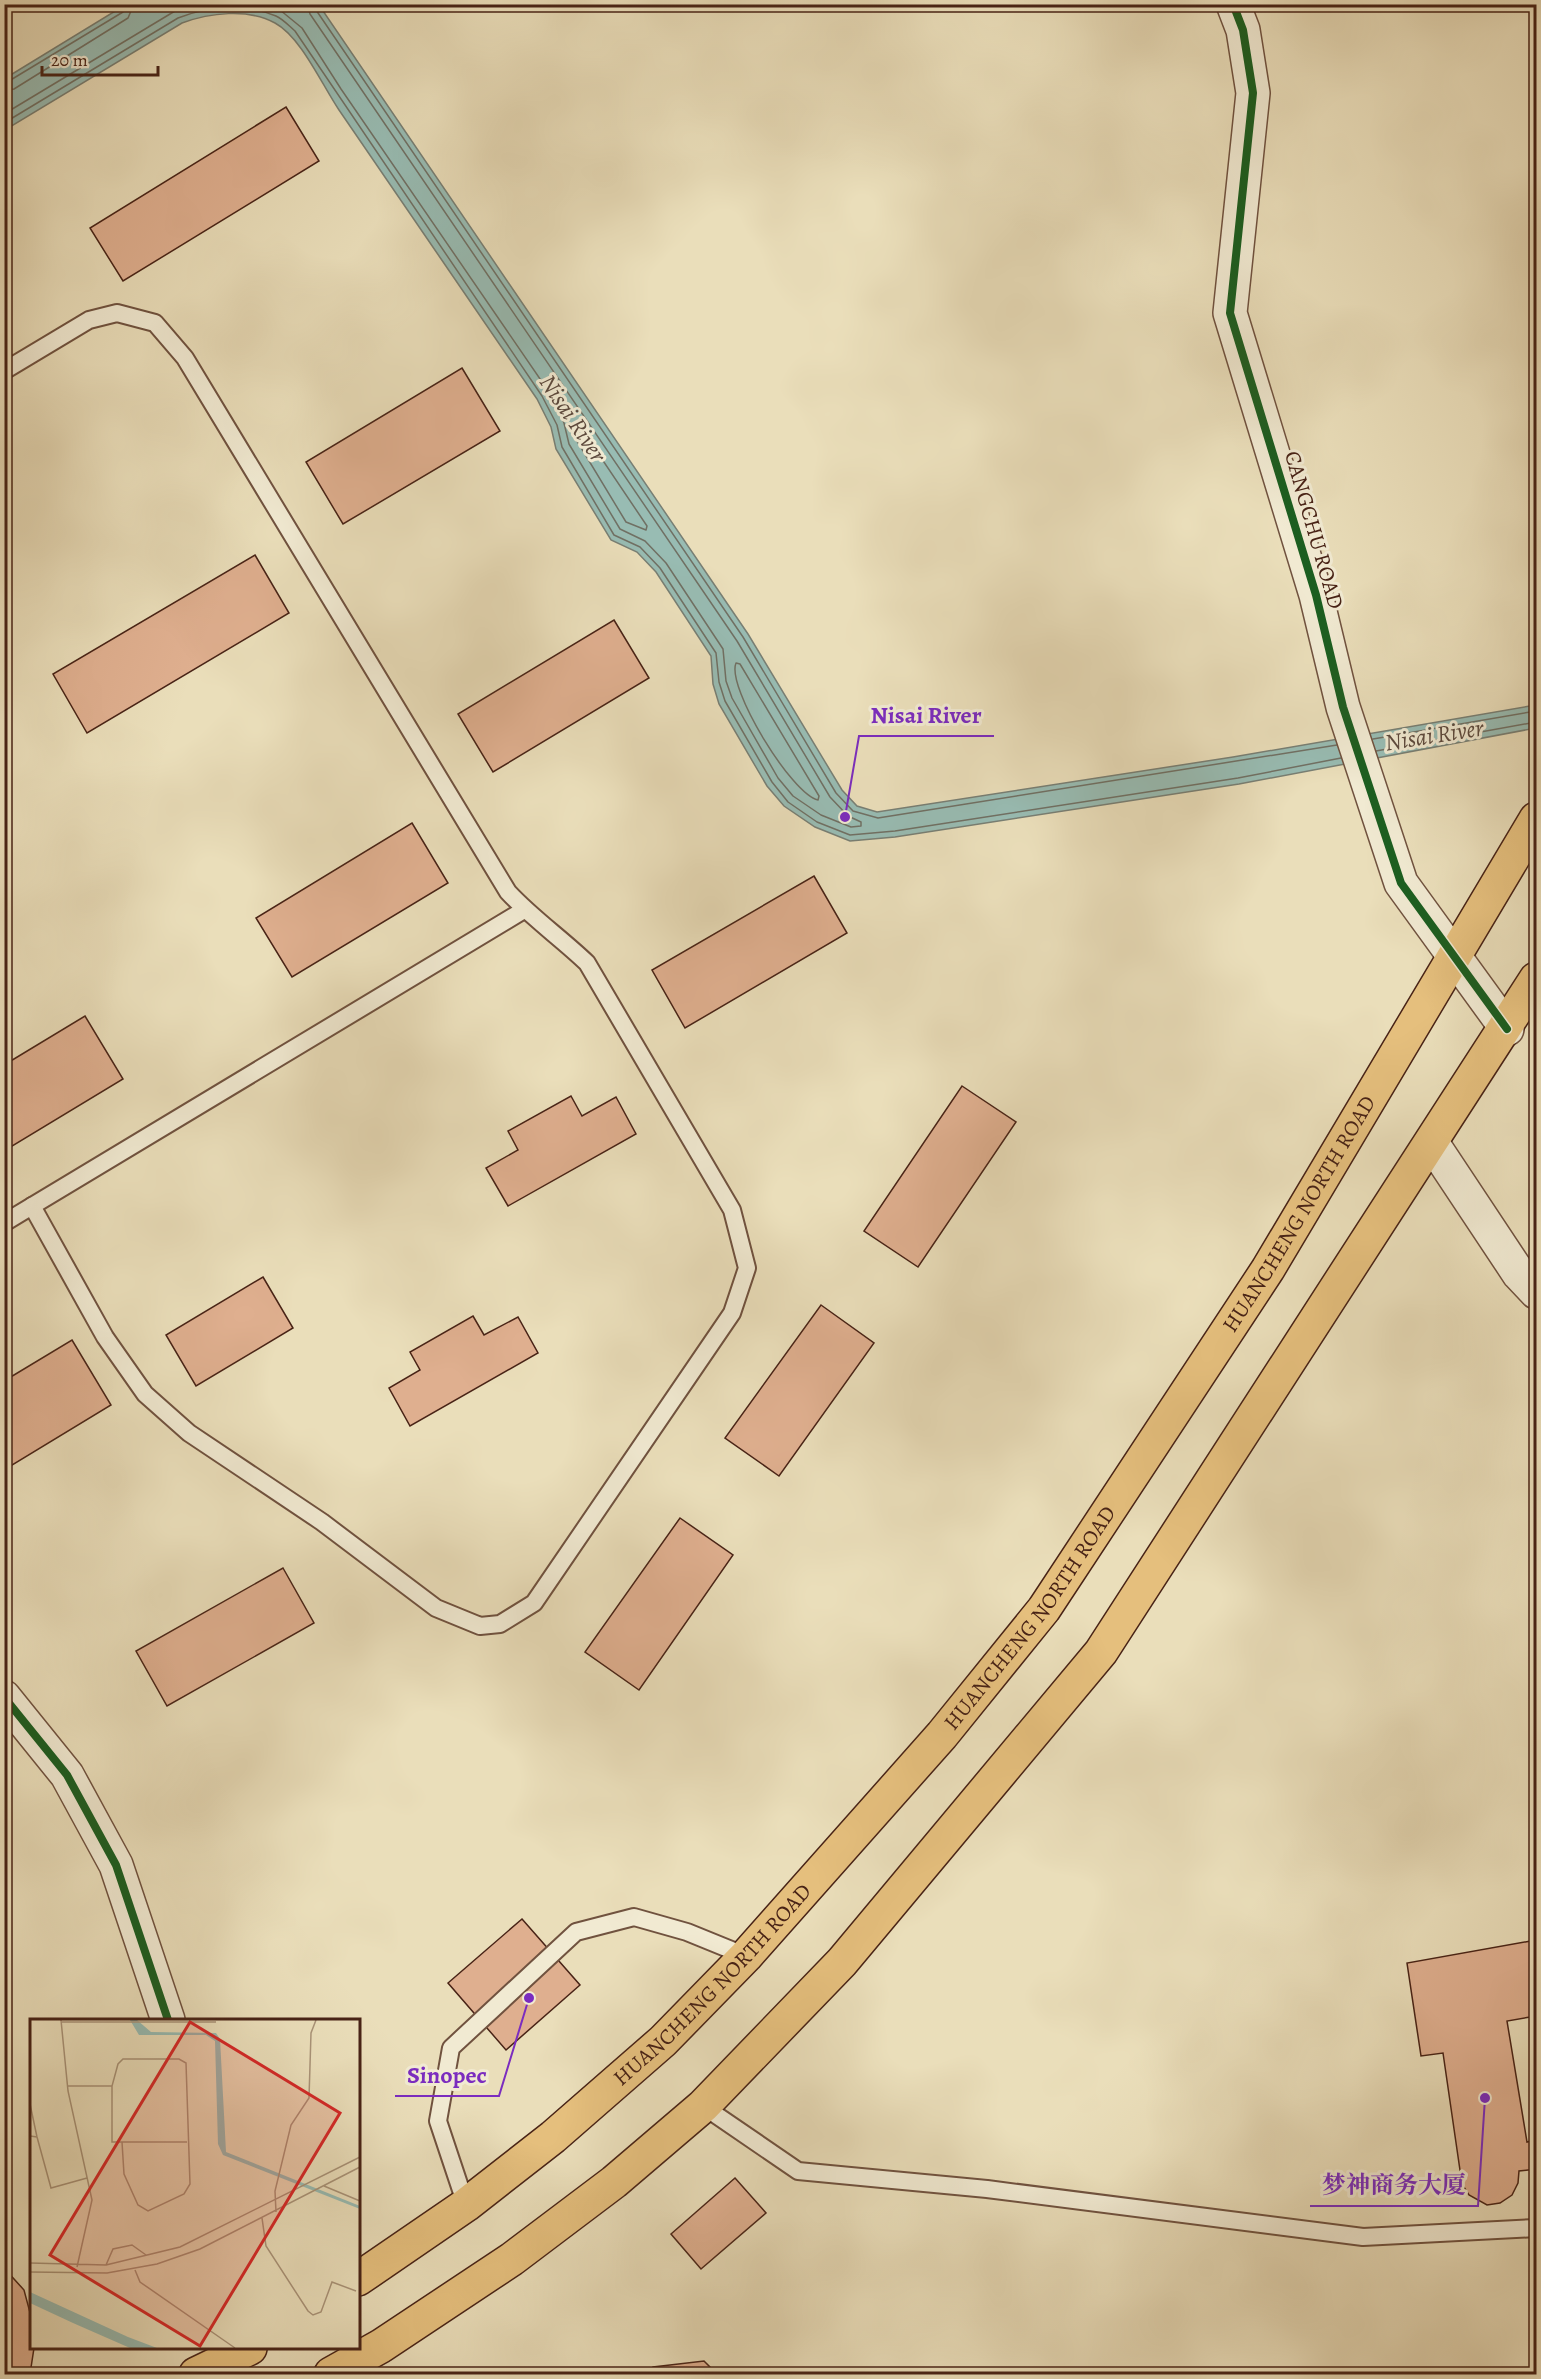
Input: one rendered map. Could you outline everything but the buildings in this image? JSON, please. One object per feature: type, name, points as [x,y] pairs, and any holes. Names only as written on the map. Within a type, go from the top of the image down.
[{"type":"main road","name":"HUANCHENG NORTH ROAD","points":[[360,2278],[466,2205],[553,2137],[663,2041],[746,1956],[942,1735],[1044,1609],[1268,1269],[1534,823]]},
{"type":"main road","points":[[331,2374],[381,2346],[512,2259],[614,2182],[703,2106],[842,1962],[984,1796],[1101,1652],[1507,1029],[1536,979]]},
{"type":"main road","points":[[196,2374],[248,2349]]},
{"type":"street","name":"CANGCHU ROAD","points":[[1233,4],[1243,30],[1252,93],[1230,313],[1317,595],[1343,707],[1401,883],[1507,1029]]},
{"type":"street","points":[[1432,1143],[1519,1274],[1536,1292]]},
{"type":"street","points":[[4,1697],[67,1775],[116,1865],[168,2019]]},
{"type":"lane","points":[[4,371],[89,320],[117,313],[155,323],[185,358],[508,892],[524,910],[559,935],[587,963],[732,1210],[747,1268],[732,1313],[534,1603],[500,1624],[480,1626],[436,1608],[322,1522],[189,1433],[145,1394],[105,1337],[32,1206]]},
{"type":"lane","points":[[4,1222],[524,910]]},
{"type":"lane","points":[[466,2205],[438,2121],[451,2048],[576,1932],[634,1917],[687,1932],[746,1956]]},
{"type":"lane","points":[[703,2106],[798,2171],[987,2189],[1363,2237],[1536,2228]]},
{"type":"water","points":[[125,5],[319,5],[748,634],[842,790],[857,806],[877,812],[1233,757],[1536,705],[1536,728],[1239,784],[895,837],[850,841],[815,827],[784,806],[767,786],[719,704],[713,684],[711,656],[656,572],[637,552],[611,540],[556,449],[551,427],[537,399],[339,110],[302,50],[285,30],[264,18],[241,14],[216,15],[182,23],[5,130],[4,79]]},
{"type":"cycle path","points":[[1233,4],[1243,30],[1253,93],[1230,313],[1316,595],[1343,707],[1401,883],[1507,1029]]},
{"type":"cycle path","points":[[4,1697],[67,1775],[116,1865],[168,2019]]},
{"type":"place","name":"Nisai River","points":[[845,817]]},
{"type":"place","name":"Sinopec","points":[[529,1998]]},
{"type":"place","name":"梦神商务大厦","points":[[1485,2098]]}]
